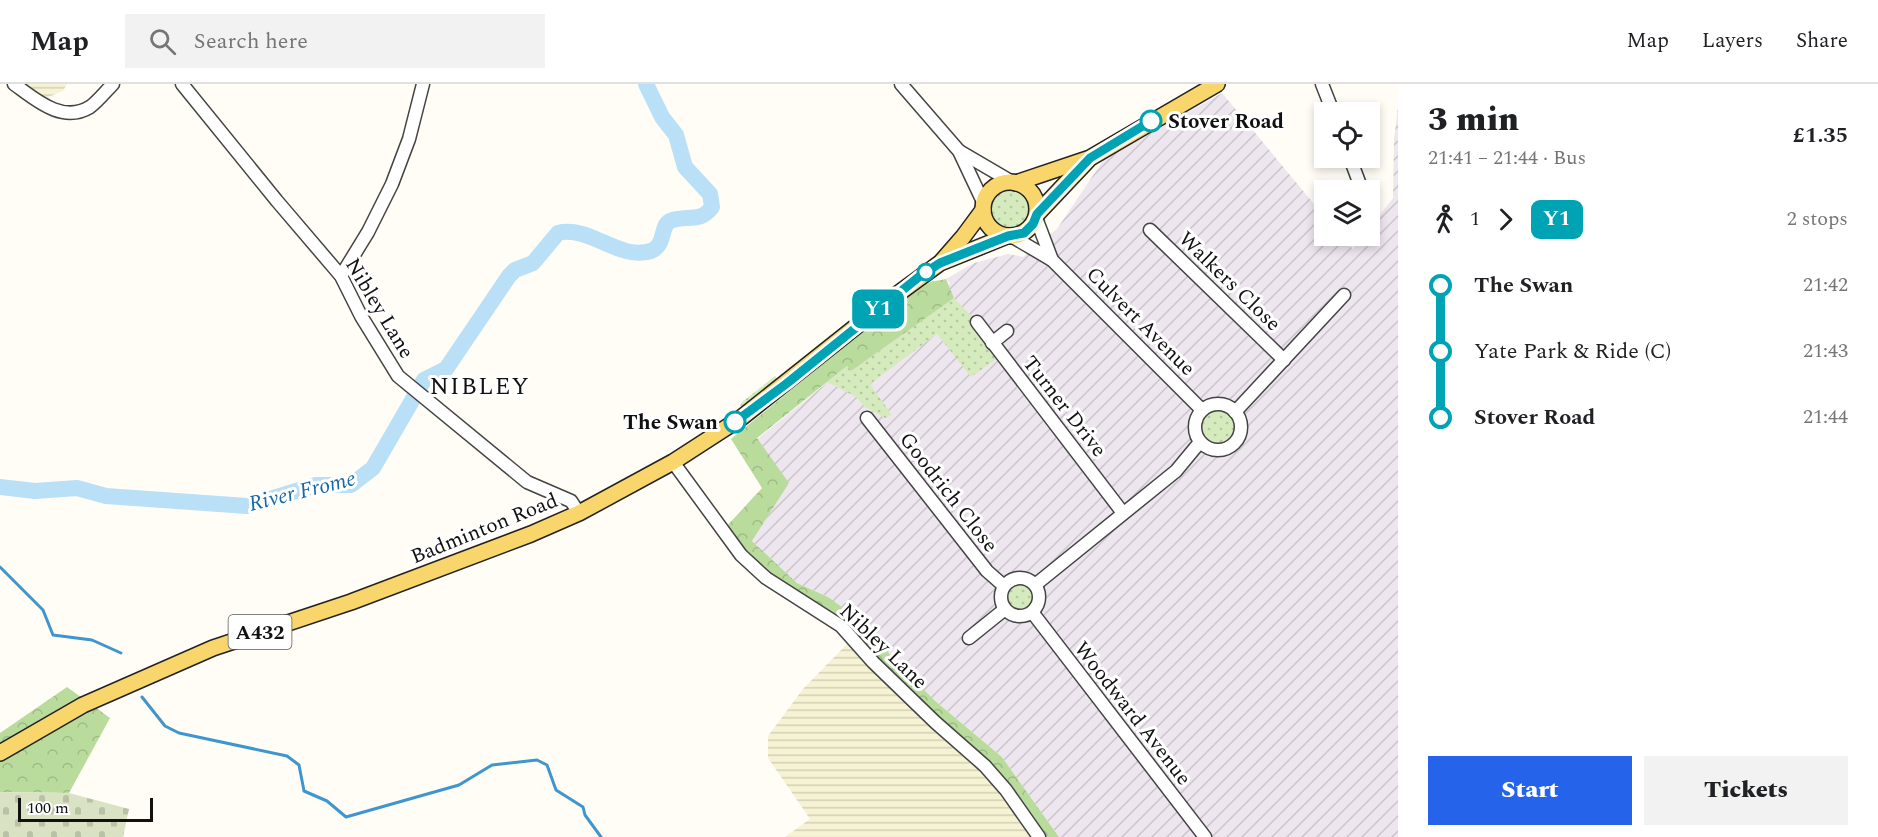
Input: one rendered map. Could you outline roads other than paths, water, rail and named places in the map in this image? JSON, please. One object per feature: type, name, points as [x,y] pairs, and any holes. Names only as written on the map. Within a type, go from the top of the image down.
[{"type":"main road","points":[[1090,158],[1024,233],[1001,235],[990,228],[984,216],[983,207],[986,196],[997,185],[1014,182],[1090,158],[1210,86]]},
{"type":"main road","points":[[1014,182],[1027,188],[1035,197],[1037,216]]},
{"type":"main road","name":"Badminton Road","points":[[940,263],[963,237],[983,207]]},
{"type":"main road","name":"Badminton Road","points":[[0,753],[83,705],[213,648],[351,602],[531,534],[579,513],[673,462],[741,418],[920,276],[940,263],[1009,236]]},
{"type":"street","points":[[14,84],[52,109],[69,113],[90,107],[113,84]]},
{"type":"street","name":"Nibley Lane","points":[[182,84],[341,276],[366,325],[399,376],[527,482],[571,501],[579,513]]},
{"type":"street","points":[[341,276],[368,232],[392,184],[410,139],[423,84]]},
{"type":"street","points":[[901,84],[959,151],[983,207]]},
{"type":"street","points":[[1322,84],[1329,102]]},
{"type":"street","points":[[959,151],[1014,182]]},
{"type":"street","name":"Culvert Avenue","points":[[1037,216],[1052,260]]},
{"type":"street","name":"Walkers Close","points":[[1150,230],[1284,360]]},
{"type":"street","name":"Culvert Avenue","points":[[1009,236],[1052,260],[1202,410]]},
{"type":"street","points":[[1235,412],[1344,295]]},
{"type":"street","name":"Turner Drive","points":[[977,322],[1123,513]]},
{"type":"street","points":[[992,343],[1007,331]]},
{"type":"street","points":[[1215,404],[1226,405],[1235,412],[1241,423],[1240,434],[1235,443],[1223,450],[1210,449],[1200,442],[1195,432],[1195,423],[1202,410],[1215,404]]},
{"type":"street","name":"Goodrich Close","points":[[867,418],[987,571],[1004,585]]},
{"type":"street","points":[[1035,585],[1176,471],[1200,442]]},
{"type":"street","name":"Nibley Lane","points":[[673,462],[741,555],[766,578],[841,626],[873,662],[985,766],[1006,790],[1039,837]]},
{"type":"street","points":[[1016,578],[1029,580],[1035,585],[1039,596],[1032,612],[1021,616],[1009,614],[1000,595],[1004,585],[1016,578]]},
{"type":"street","points":[[969,638],[1005,609]]},
{"type":"street","name":"Woodward Avenue","points":[[1032,612],[1205,837]]},
{"type":"waterway","name":"River Frome","points":[[0,487],[35,491],[77,488],[106,496],[247,506],[316,485],[351,485],[373,468],[424,380],[446,369],[509,276],[515,270],[533,263],[558,233],[582,234],[627,251],[639,253],[651,251],[659,244],[667,223],[676,219],[697,217],[712,207],[710,194],[685,167],[676,135],[662,117],[646,84]]},
{"type":"waterway","points":[[0,567],[43,610],[53,635],[92,640],[121,653]]},
{"type":"waterway","points":[[142,697],[165,726],[179,733],[287,756],[299,765],[304,791],[327,801],[346,817],[459,785],[492,765],[537,760],[547,765],[556,790],[583,807],[585,815],[601,837]]},
{"type":"place","name":"Stover Road","points":[[1151,121]]},
{"type":"place","name":"The Swan","points":[[735,422]]},
{"type":"district","name":"NIBLEY","points":[[480,386]]}]
